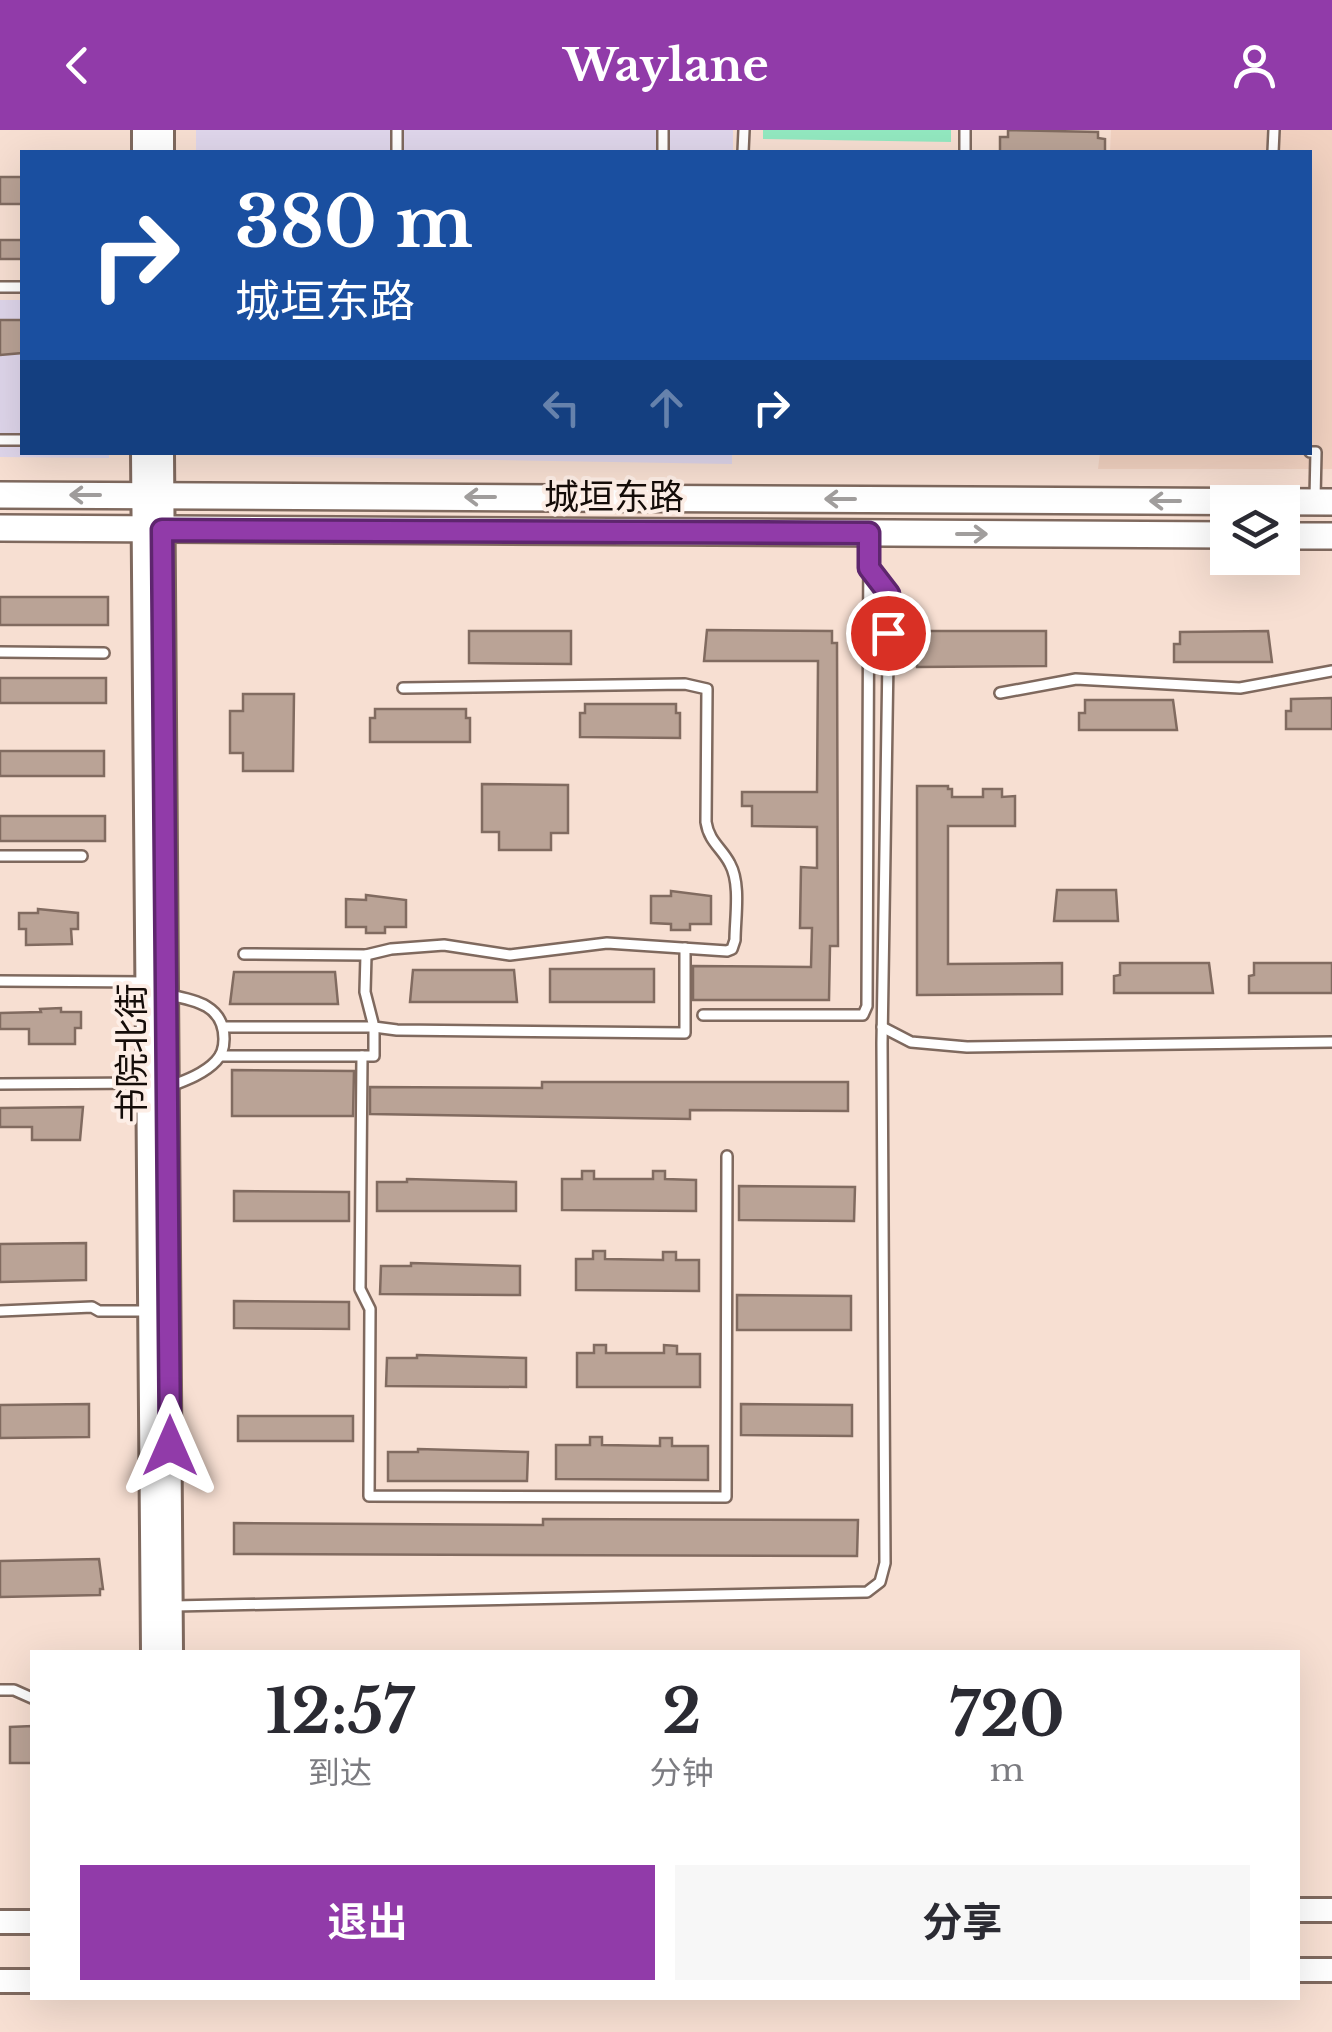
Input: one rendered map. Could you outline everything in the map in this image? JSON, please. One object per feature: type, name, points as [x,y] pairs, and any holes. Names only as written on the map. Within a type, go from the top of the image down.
[{"type":"main road","name":"城垣东路","points":[[0,495],[1323,502]]},
{"type":"main road","name":"城垣东路","points":[[0,528],[1210,536]]},
{"type":"main road","points":[[1300,536],[1332,536]]},
{"type":"street","name":"书院北街","points":[[145,455],[153,495],[158,1085],[171,1650]]},
{"type":"street","name":"书院北街","points":[[153,495],[161,455]]},
{"type":"street","name":"书院北街","points":[[153,1650],[150,1311],[158,1085]]},
{"type":"street","points":[[1300,1910],[1332,1910]]},
{"type":"street","points":[[0,1922],[30,1922]]},
{"type":"street","points":[[1300,1970],[1332,1970]]},
{"type":"street","points":[[0,1981],[30,1981]]},
{"type":"lane","points":[[1312,452],[1316,452],[1323,502]]},
{"type":"lane","points":[[703,1015],[863,1014],[867,1006],[869,533]]},
{"type":"lane","points":[[171,1606],[867,1592],[880,1582],[886,1563],[882,1027],[889,594],[869,568]]},
{"type":"lane","points":[[0,652],[104,653]]},
{"type":"lane","points":[[1000,692],[1076,678],[1240,688],[1332,672]]},
{"type":"lane","points":[[244,954],[366,955],[391,948],[444,945],[510,954],[608,943],[727,952],[732,949],[734,882],[730,864],[712,842],[706,822],[708,689],[685,684],[403,688]]},
{"type":"lane","points":[[0,856],[82,856]]},
{"type":"lane","points":[[223,1026],[685,1033],[685,948]]},
{"type":"lane","points":[[0,1084],[158,1085],[192,1078],[220,1056],[374,1056],[366,955]]},
{"type":"lane","points":[[0,982],[157,988],[194,999],[220,1016],[220,1056]]},
{"type":"lane","points":[[882,1027],[911,1042],[968,1048],[1332,1042]]},
{"type":"lane","points":[[362,1056],[360,1289],[370,1310],[370,1496],[726,1497],[728,1156]]},
{"type":"lane","points":[[0,1311],[92,1307],[150,1311]]},
{"type":"lane","points":[[0,1690],[14,1690],[30,1697]]},
{"type":"shaded area","points":[[196,130],[733,130],[733,150],[196,150]]},
{"type":"shaded area","points":[[1111,130],[1332,130],[1332,469],[1098,469],[1100,455],[1312,455],[1312,150],[1110,150]]},
{"type":"shaded area","points":[[0,300],[20,300],[20,455],[109,458],[0,457]]},
{"type":"shaded area","points":[[193,455],[732,455],[732,464]]},
{"type":"green space","points":[[763,130],[951,130],[951,142],[763,139]]},
{"type":"building","points":[[1008,130],[1098,132],[1098,138],[1105,139],[1105,150],[1000,150],[1000,137],[1008,137]]},
{"type":"building","points":[[0,177],[20,177],[20,204],[0,204]]},
{"type":"building","points":[[0,240],[20,240],[20,259],[0,259]]},
{"type":"building","points":[[0,320],[20,320],[20,353],[0,355]]},
{"type":"building","points":[[0,597],[108,597],[108,625],[0,625]]},
{"type":"building","points":[[707,630],[832,631],[832,643],[837,643],[838,946],[830,946],[829,1000],[693,1000],[693,966],[811,967],[812,928],[800,928],[801,867],[817,868],[817,827],[752,826],[752,806],[742,806],[742,792],[817,792],[818,661],[704,661]]},
{"type":"building","points":[[469,631],[571,631],[571,664],[469,663]]},
{"type":"building","points":[[917,631],[1046,631],[1046,666],[917,667]]},
{"type":"building","points":[[1268,631],[1272,662],[1174,662],[1174,644],[1180,644],[1180,632]]},
{"type":"building","points":[[0,678],[106,678],[106,703],[0,703]]},
{"type":"building","points":[[243,694],[294,694],[293,771],[243,771],[243,753],[230,753],[230,711],[243,711]]},
{"type":"building","points":[[1332,698],[1332,729],[1286,729],[1291,699]]},
{"type":"building","points":[[1085,700],[1173,700],[1177,730],[1079,730],[1079,713],[1085,713]]},
{"type":"building","points":[[585,704],[676,704],[680,738],[580,737],[580,713],[585,713]]},
{"type":"building","points":[[375,709],[466,709],[470,742],[370,742],[370,718],[375,718]]},
{"type":"building","points":[[0,751],[104,751],[104,776],[0,776]]},
{"type":"building","points":[[482,784],[568,785],[568,833],[551,833],[551,850],[499,850],[499,832],[482,832]]},
{"type":"building","points":[[917,786],[948,786],[952,797],[983,797],[983,789],[1002,789],[1002,797],[1015,796],[1015,826],[948,826],[948,964],[1062,963],[1062,994],[917,995]]},
{"type":"building","points":[[0,816],[105,816],[105,841],[0,841]]},
{"type":"building","points":[[1057,890],[1116,890],[1118,921],[1054,921]]},
{"type":"building","points":[[671,891],[711,896],[711,924],[690,924],[690,930],[671,930],[671,924],[651,923],[651,896],[671,896]]},
{"type":"building","points":[[366,895],[406,900],[406,927],[385,927],[385,933],[366,933],[366,927],[346,927],[346,899],[366,900]]},
{"type":"building","points":[[38,909],[78,913],[78,929],[71,929],[72,944],[26,945],[26,929],[19,929],[19,913],[38,913]]},
{"type":"building","points":[[1120,963],[1209,963],[1213,993],[1114,993],[1114,976],[1120,975]]},
{"type":"building","points":[[1254,963],[1332,963],[1332,993],[1249,993]]},
{"type":"building","points":[[550,969],[654,969],[654,1002],[550,1002]]},
{"type":"building","points":[[413,970],[514,970],[517,1002],[410,1002]]},
{"type":"building","points":[[234,972],[335,972],[338,1004],[230,1004]]},
{"type":"building","points":[[61,1008],[61,1012],[81,1012],[75,1044],[29,1044],[29,1029],[0,1029],[0,1013]]},
{"type":"building","points":[[232,1070],[354,1071],[353,1116],[232,1116]]},
{"type":"building","points":[[542,1082],[848,1082],[848,1111],[690,1110],[690,1119],[370,1114],[370,1087],[542,1088]]},
{"type":"building","points":[[83,1107],[80,1140],[32,1140],[32,1127],[0,1127],[0,1108]]},
{"type":"building","points":[[582,1171],[594,1171],[594,1179],[653,1179],[653,1171],[665,1171],[665,1179],[696,1180],[696,1211],[562,1210],[562,1179],[582,1179]]},
{"type":"building","points":[[377,1182],[516,1182],[516,1211],[377,1211]]},
{"type":"building","points":[[739,1186],[855,1187],[854,1221],[739,1220]]},
{"type":"building","points":[[234,1191],[349,1192],[349,1221],[234,1221]]},
{"type":"building","points":[[86,1243],[86,1280],[0,1282],[0,1244]]},
{"type":"building","points":[[593,1251],[605,1251],[605,1259],[663,1260],[663,1252],[676,1252],[676,1260],[699,1260],[699,1291],[576,1290],[576,1259],[593,1259]]},
{"type":"building","points":[[381,1266],[520,1266],[520,1295],[380,1294]]},
{"type":"building","points":[[737,1295],[851,1296],[851,1330],[737,1330]]},
{"type":"building","points":[[234,1301],[349,1302],[349,1329],[234,1328]]},
{"type":"building","points":[[594,1345],[606,1345],[606,1353],[664,1353],[664,1345],[677,1346],[677,1354],[700,1354],[700,1387],[577,1387],[577,1353],[594,1353]]},
{"type":"building","points":[[387,1358],[526,1358],[526,1387],[386,1386]]},
{"type":"building","points":[[89,1404],[89,1437],[0,1438],[0,1405]]},
{"type":"building","points":[[741,1404],[852,1405],[852,1436],[741,1435]]},
{"type":"building","points":[[238,1416],[353,1416],[353,1441],[238,1441]]},
{"type":"building","points":[[590,1437],[602,1437],[602,1445],[660,1446],[660,1438],[672,1438],[672,1446],[708,1446],[708,1480],[556,1479],[556,1445],[590,1445]]},
{"type":"building","points":[[388,1452],[528,1452],[527,1481],[388,1481]]},
{"type":"building","points":[[543,1519],[858,1520],[857,1556],[234,1554],[234,1523],[543,1525]]},
{"type":"building","points":[[99,1559],[103,1589],[100,1595],[0,1597],[0,1561]]},
{"type":"building","points":[[30,1726],[30,1763],[10,1763],[10,1727]]},
{"type":"route","points":[[170,1446],[162,530],[869,533],[869,568],[889,594],[888,633]]}]
